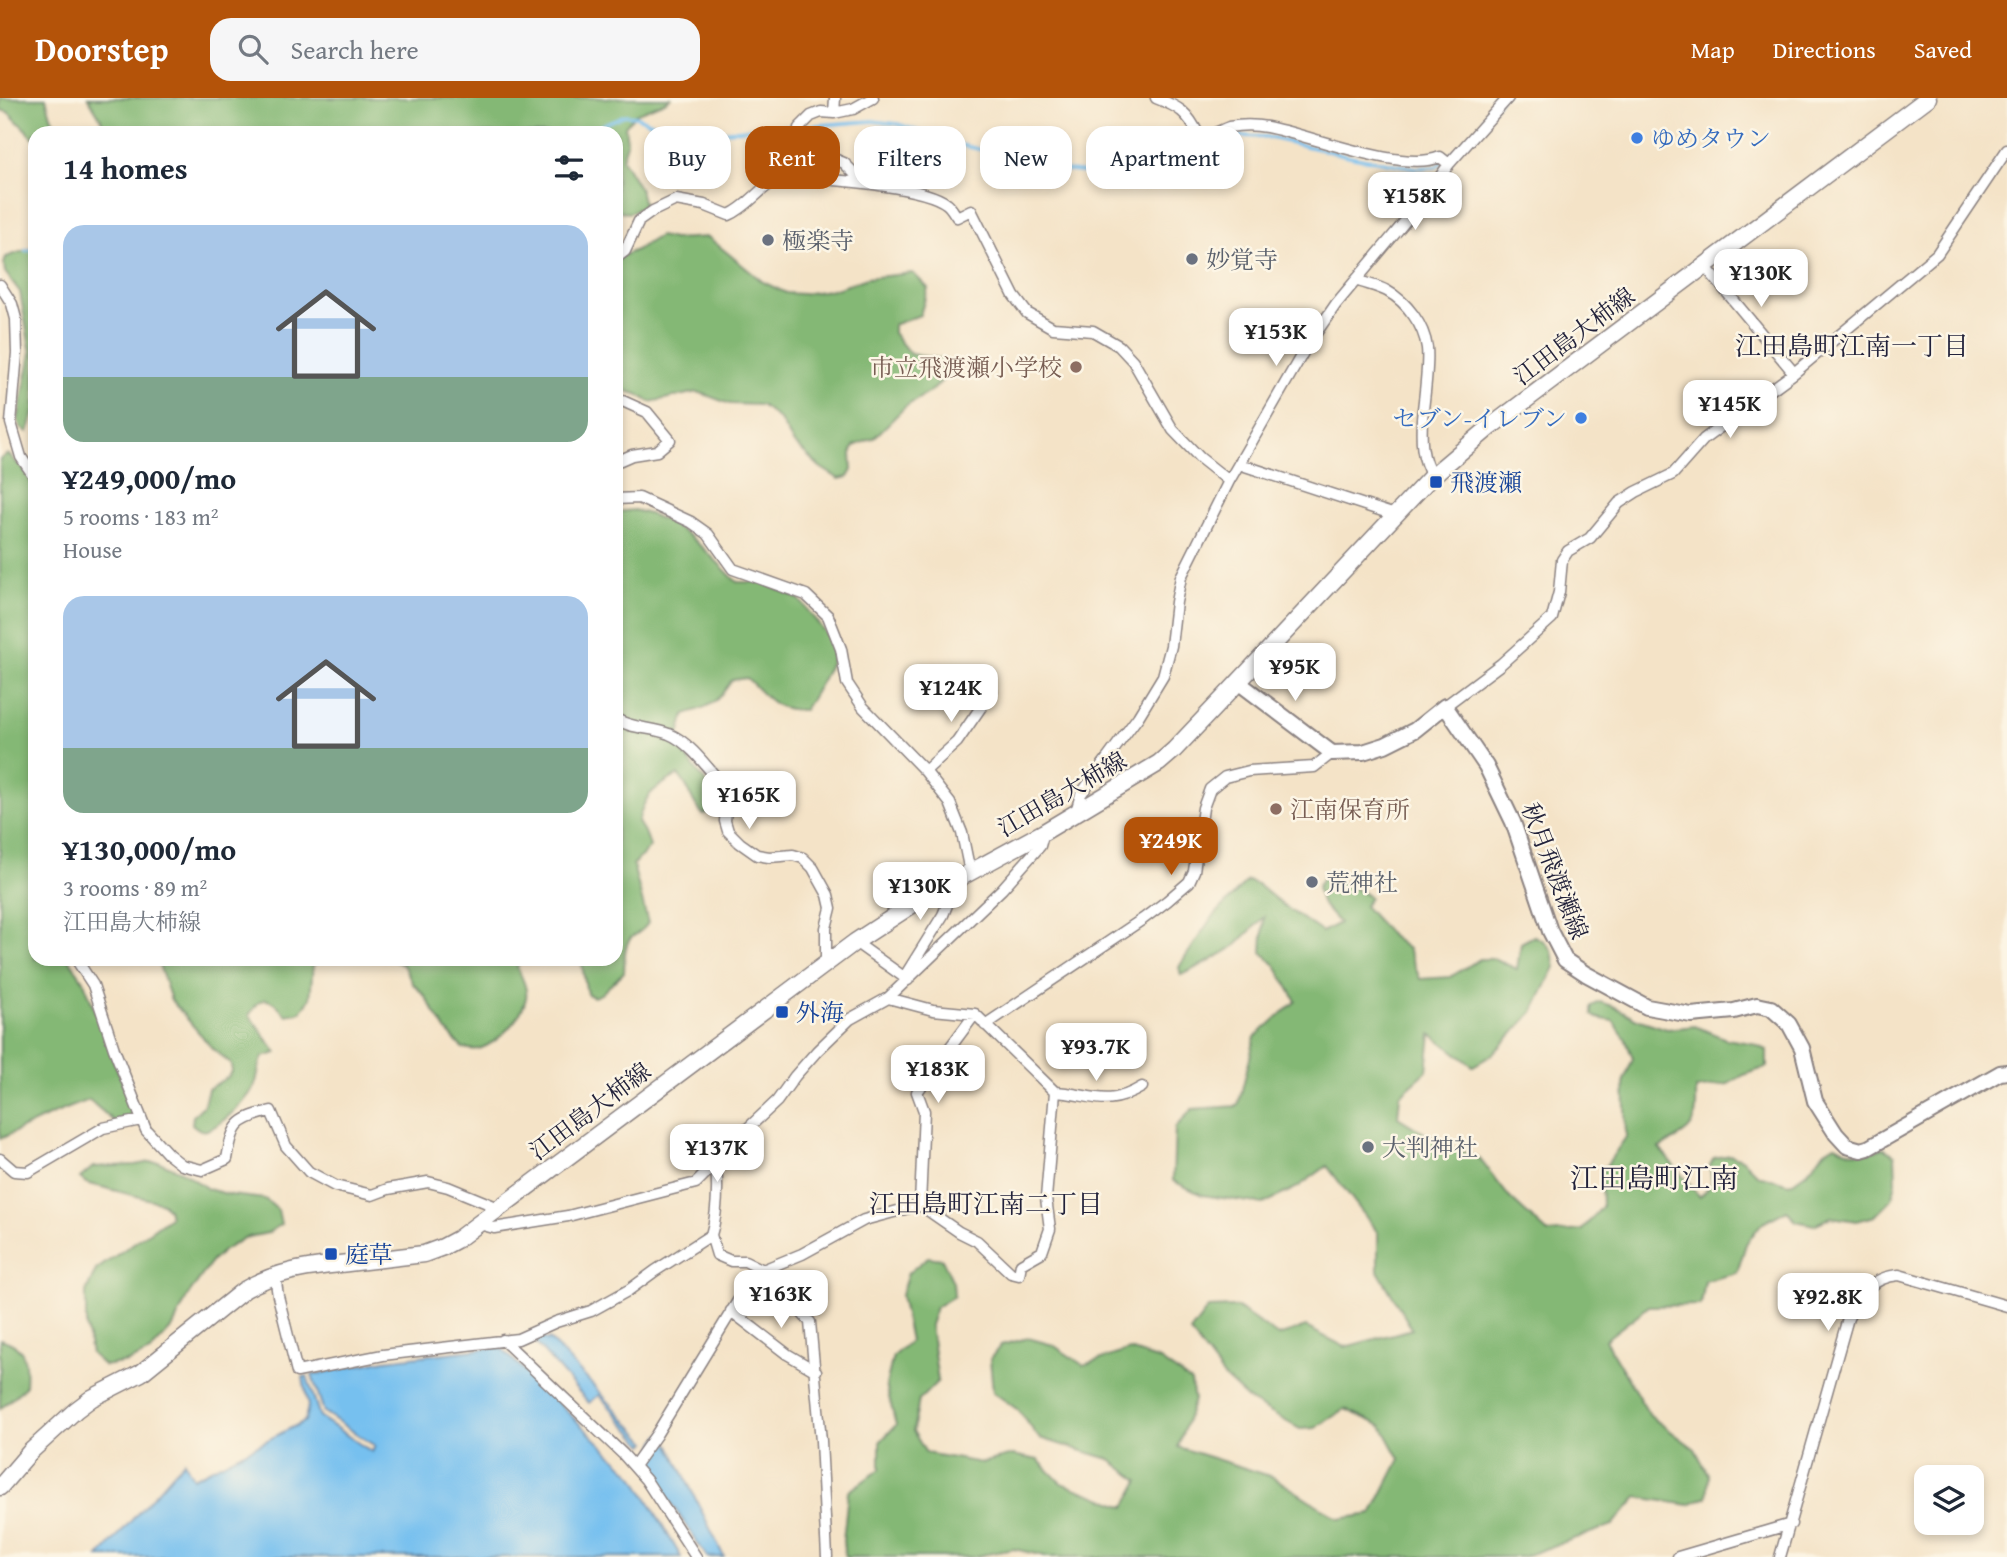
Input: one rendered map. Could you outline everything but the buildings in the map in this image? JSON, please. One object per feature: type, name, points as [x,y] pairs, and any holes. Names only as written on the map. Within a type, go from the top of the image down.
[{"type":"main road","name":"江田島大柿線","points":[[0,1487],[30,1452],[76,1410],[92,1398],[141,1373],[260,1280],[298,1269],[424,1254],[443,1247],[479,1224],[855,942],[921,899],[1044,832],[1159,763],[1432,477],[1490,428],[1928,98]]},
{"type":"main road","points":[[1238,682],[1332,753],[1363,752],[1385,746],[1415,730],[1445,706]]},
{"type":"main road","name":"秋月飛渡瀬線","points":[[1445,706],[1486,766],[1496,786],[1513,822],[1550,931],[1565,960],[1647,1007],[1691,1014],[1734,1011],[1757,1005],[1771,1008],[1789,1024],[1802,1048],[1815,1101],[1847,1146],[1861,1150],[1868,1148],[2000,1073],[2007,1072]]},
{"type":"street","points":[[834,113],[835,98]]},
{"type":"street","points":[[854,173],[844,163],[813,150],[800,139],[799,128],[811,116],[821,112],[834,113],[853,109],[873,98]]},
{"type":"street","points":[[1156,98],[1178,106],[1192,121],[1199,136],[1208,137],[1231,127],[1263,126],[1403,161],[1446,161]]},
{"type":"street","points":[[1075,812],[1081,794],[1138,717],[1163,676],[1171,646],[1181,577],[1238,464],[1322,322],[1428,194],[1446,161],[1508,98]]},
{"type":"street","points":[[1445,706],[1501,664],[1552,618],[1559,592],[1562,560],[1568,551],[1590,538],[1619,503],[1673,474],[1704,439],[1794,373],[1937,254],[2007,150]]},
{"type":"street","points":[[623,253],[639,221],[676,200],[704,205],[729,215],[740,211],[769,182],[783,176],[854,183]]},
{"type":"street","points":[[898,189],[924,193],[947,204],[957,217],[971,210],[1009,286],[1027,313],[1053,328],[1093,331],[1119,346],[1133,361],[1173,430],[1200,458],[1229,481]]},
{"type":"street","points":[[1704,266],[1794,373]]},
{"type":"street","points":[[1356,280],[1386,291],[1401,301],[1422,332],[1427,348],[1421,442],[1425,465],[1432,477]]},
{"type":"street","points":[[0,285],[12,304],[16,319],[17,353],[10,423],[21,457],[28,468]]},
{"type":"street","points":[[623,401],[648,412],[670,440],[657,450],[623,459]]},
{"type":"street","points":[[1238,464],[1395,515]]},
{"type":"street","points":[[623,499],[639,498],[691,522],[708,534],[733,569],[806,595],[828,615],[841,649],[847,684],[863,706],[925,771],[950,803],[962,833],[963,876],[906,978]]},
{"type":"street","points":[[925,771],[957,742],[992,691]]},
{"type":"street","points":[[623,724],[667,733],[681,739],[725,788],[727,798],[724,821],[728,831],[740,843],[757,855],[793,855],[813,868],[828,895],[831,908],[826,928],[826,964]]},
{"type":"street","points":[[985,1026],[1143,919],[1189,881],[1194,871],[1203,808],[1210,789],[1225,777],[1249,771],[1314,767],[1332,753]]},
{"type":"street","points":[[479,1224],[494,1228],[568,1216],[696,1183],[729,1146],[777,1101],[795,1076],[850,1018],[888,998],[1002,889],[1040,846],[1044,832]]},
{"type":"street","points":[[855,942],[906,978]]},
{"type":"street","points":[[81,966],[93,985],[146,1130],[182,1165],[202,1170],[227,1159],[232,1133],[244,1119],[271,1111],[286,1146],[309,1172],[335,1186],[372,1195],[388,1189],[428,1182],[448,1187],[499,1208]]},
{"type":"street","points":[[888,998],[933,1010],[975,1014],[1055,1092],[1075,1093],[1102,1100],[1125,1097],[1142,1087]]},
{"type":"street","points":[[920,1205],[923,1111],[917,1092],[975,1014]]},
{"type":"street","points":[[634,1466],[760,1269],[802,1254],[864,1220],[920,1205],[977,1241],[1011,1273],[1019,1275],[1021,1265],[1042,1252],[1050,1229],[1046,1198],[1055,1092]]},
{"type":"street","points":[[0,1159],[14,1171],[28,1172],[103,1128],[141,1120]]},
{"type":"street","points":[[716,1163],[715,1221],[711,1235],[718,1255],[731,1261],[745,1261],[760,1269],[810,1322],[816,1371],[827,1557]]},
{"type":"street","points":[[275,1275],[297,1372],[383,1355],[517,1339],[591,1311],[629,1290],[711,1235]]},
{"type":"street","points":[[1780,1557],[1848,1318],[1857,1300],[1877,1279],[1899,1275],[2007,1306]]},
{"type":"street","points":[[731,1311],[786,1354],[816,1371]]},
{"type":"street","points":[[503,1340],[634,1466],[665,1507],[696,1557]]},
{"type":"street","points":[[1678,1557],[1791,1524]]},
{"type":"green space","points":[[0,98],[46,98],[56,126],[28,126],[28,132],[8,112],[0,110]]},
{"type":"green space","points":[[88,98],[670,98],[635,114],[625,126],[627,143],[623,156],[623,126],[103,126]]},
{"type":"green space","points":[[623,161],[640,189],[644,205],[627,213],[623,212]]},
{"type":"green space","points":[[659,236],[674,239],[708,237],[763,282],[786,293],[802,294],[836,289],[867,278],[913,273],[928,288],[920,315],[893,325],[893,333],[910,354],[943,359],[949,362],[951,371],[934,389],[905,407],[874,438],[854,446],[851,454],[852,470],[848,477],[839,479],[820,467],[793,442],[780,420],[761,405],[730,404],[698,392],[650,402],[623,390],[623,255]]},
{"type":"green space","points":[[28,249],[28,336],[20,292],[5,272],[6,257]]},
{"type":"green space","points":[[28,368],[28,432],[21,428],[18,420]]},
{"type":"green space","points":[[8,454],[28,474],[28,966],[74,966],[84,982],[134,1113],[115,1122],[89,1100],[0,1139],[0,459]]},
{"type":"green space","points":[[634,510],[651,515],[679,529],[703,548],[737,582],[763,582],[799,599],[830,639],[834,653],[825,675],[804,710],[785,708],[771,702],[747,678],[732,680],[713,703],[685,714],[678,738],[684,754],[718,798],[711,812],[703,814],[678,775],[656,788],[647,798],[638,822],[650,847],[633,865],[648,923],[628,941],[624,972],[601,994],[594,997],[587,994],[582,966],[623,966],[623,511]]},
{"type":"green space","points":[[1324,876],[1355,888],[1370,898],[1364,906],[1392,937],[1408,949],[1420,979],[1450,977],[1480,959],[1494,959],[1517,969],[1521,943],[1534,936],[1544,941],[1552,951],[1555,967],[1533,1012],[1492,1055],[1473,1066],[1431,1034],[1427,1071],[1400,1095],[1398,1117],[1445,1146],[1479,1158],[1510,1198],[1548,1233],[1582,1230],[1602,1207],[1601,1173],[1626,1137],[1624,1080],[1633,1059],[1625,1038],[1613,1021],[1592,1015],[1592,1006],[1600,1002],[1667,1029],[1695,1026],[1726,1039],[1751,1043],[1767,1050],[1767,1067],[1728,1084],[1696,1089],[1696,1113],[1691,1126],[1659,1148],[1700,1197],[1712,1184],[1710,1165],[1714,1158],[1731,1155],[1742,1159],[1758,1175],[1790,1184],[1835,1145],[1859,1152],[1883,1148],[1895,1155],[1896,1182],[1892,1199],[1875,1216],[1857,1221],[1831,1217],[1814,1225],[1796,1221],[1787,1210],[1761,1224],[1746,1244],[1737,1273],[1705,1281],[1701,1305],[1649,1306],[1605,1340],[1650,1416],[1695,1449],[1709,1476],[1707,1497],[1689,1505],[1637,1497],[1613,1525],[1522,1557],[1049,1557],[1014,1549],[971,1557],[845,1557],[843,1541],[848,1492],[880,1469],[880,1442],[896,1425],[886,1385],[893,1356],[910,1341],[901,1295],[908,1273],[928,1257],[942,1259],[953,1282],[954,1296],[936,1307],[930,1325],[938,1381],[919,1400],[913,1431],[926,1453],[981,1463],[1013,1455],[1038,1460],[1061,1483],[1125,1507],[1139,1481],[1109,1459],[1039,1438],[1018,1410],[993,1392],[990,1359],[1001,1345],[1028,1338],[1053,1345],[1083,1365],[1130,1350],[1160,1360],[1191,1382],[1194,1400],[1178,1447],[1273,1477],[1339,1519],[1372,1514],[1400,1459],[1382,1426],[1345,1409],[1315,1428],[1300,1429],[1250,1401],[1225,1378],[1190,1332],[1208,1308],[1236,1307],[1278,1336],[1306,1327],[1345,1347],[1412,1329],[1378,1271],[1378,1233],[1327,1166],[1298,1187],[1263,1204],[1202,1195],[1173,1181],[1175,1128],[1192,1109],[1238,1106],[1255,1037],[1296,1001],[1276,966],[1262,952],[1264,917],[1235,946],[1210,961],[1181,975],[1179,967],[1210,920],[1247,881],[1257,884],[1322,932],[1339,923],[1321,903],[1317,887]]},
{"type":"green space","points":[[159,966],[313,966],[310,999],[301,1012],[286,1015],[275,1003],[265,999],[258,1003],[249,1015],[277,1053],[263,1057],[255,1085],[245,1100],[226,1118],[207,1130],[201,1130],[192,1124],[193,1116],[204,1105],[208,1089],[228,1077],[232,1070],[230,1063],[212,1048],[171,1000]]},
{"type":"green space","points":[[404,966],[518,966],[524,982],[526,998],[520,1014],[494,1041],[479,1049],[462,1048],[413,984]]},
{"type":"green space","points":[[159,1162],[181,1171],[208,1189],[265,1199],[278,1210],[281,1224],[268,1233],[244,1238],[212,1261],[187,1297],[173,1327],[150,1352],[128,1362],[104,1366],[91,1354],[86,1327],[86,1292],[96,1270],[170,1217],[163,1203],[86,1183],[80,1178],[93,1167]]},
{"type":"green space","points":[[0,1339],[16,1346],[23,1356],[25,1387],[0,1409]]},
{"type":"water","points":[[539,1334],[547,1341],[549,1339],[647,1442],[644,1445],[599,1395],[589,1403],[532,1339]]},
{"type":"water","points":[[500,1347],[634,1476],[681,1557],[99,1557],[184,1461],[193,1478],[305,1421],[308,1406],[303,1377],[307,1376],[320,1417],[372,1452],[375,1446],[324,1412],[312,1375],[385,1360]]},
{"type":"water","points":[[663,1432],[724,1557],[707,1557],[646,1465],[657,1438]]},
{"type":"waterway","points":[[1484,118],[1501,98]]},
{"type":"waterway","points":[[600,126],[625,115],[635,116],[674,132],[705,134],[745,129]]},
{"type":"waterway","points":[[805,126],[873,121],[898,124],[953,143],[1069,171],[1150,179],[1167,174],[1212,146],[1239,136],[1266,137],[1416,168],[1436,167],[1458,148]]},
{"type":"place","name":"ゆめタウン","points":[[1637,138]]},
{"type":"place","name":"極楽寺","points":[[768,240]]},
{"type":"place","name":"妙覚寺","points":[[1192,259]]},
{"type":"place","name":"市立飛渡瀬小学校","points":[[1076,367]]},
{"type":"place","name":"セブン-イレブン","points":[[1581,418]]},
{"type":"place","name":"飛渡瀬","points":[[1436,482]]},
{"type":"place","name":"江南保育所","points":[[1276,809]]},
{"type":"place","name":"荒神社","points":[[1312,882]]},
{"type":"place","name":"外海","points":[[782,1012]]},
{"type":"place","name":"大判神社","points":[[1368,1147]]},
{"type":"place","name":"庭草","points":[[331,1254]]},
{"type":"district","name":"江田島町江南一丁目","points":[[1852,345]]},
{"type":"district","name":"江田島町江南","points":[[1654,1177]]},
{"type":"district","name":"江田島町江南二丁目","points":[[986,1203]]}]
